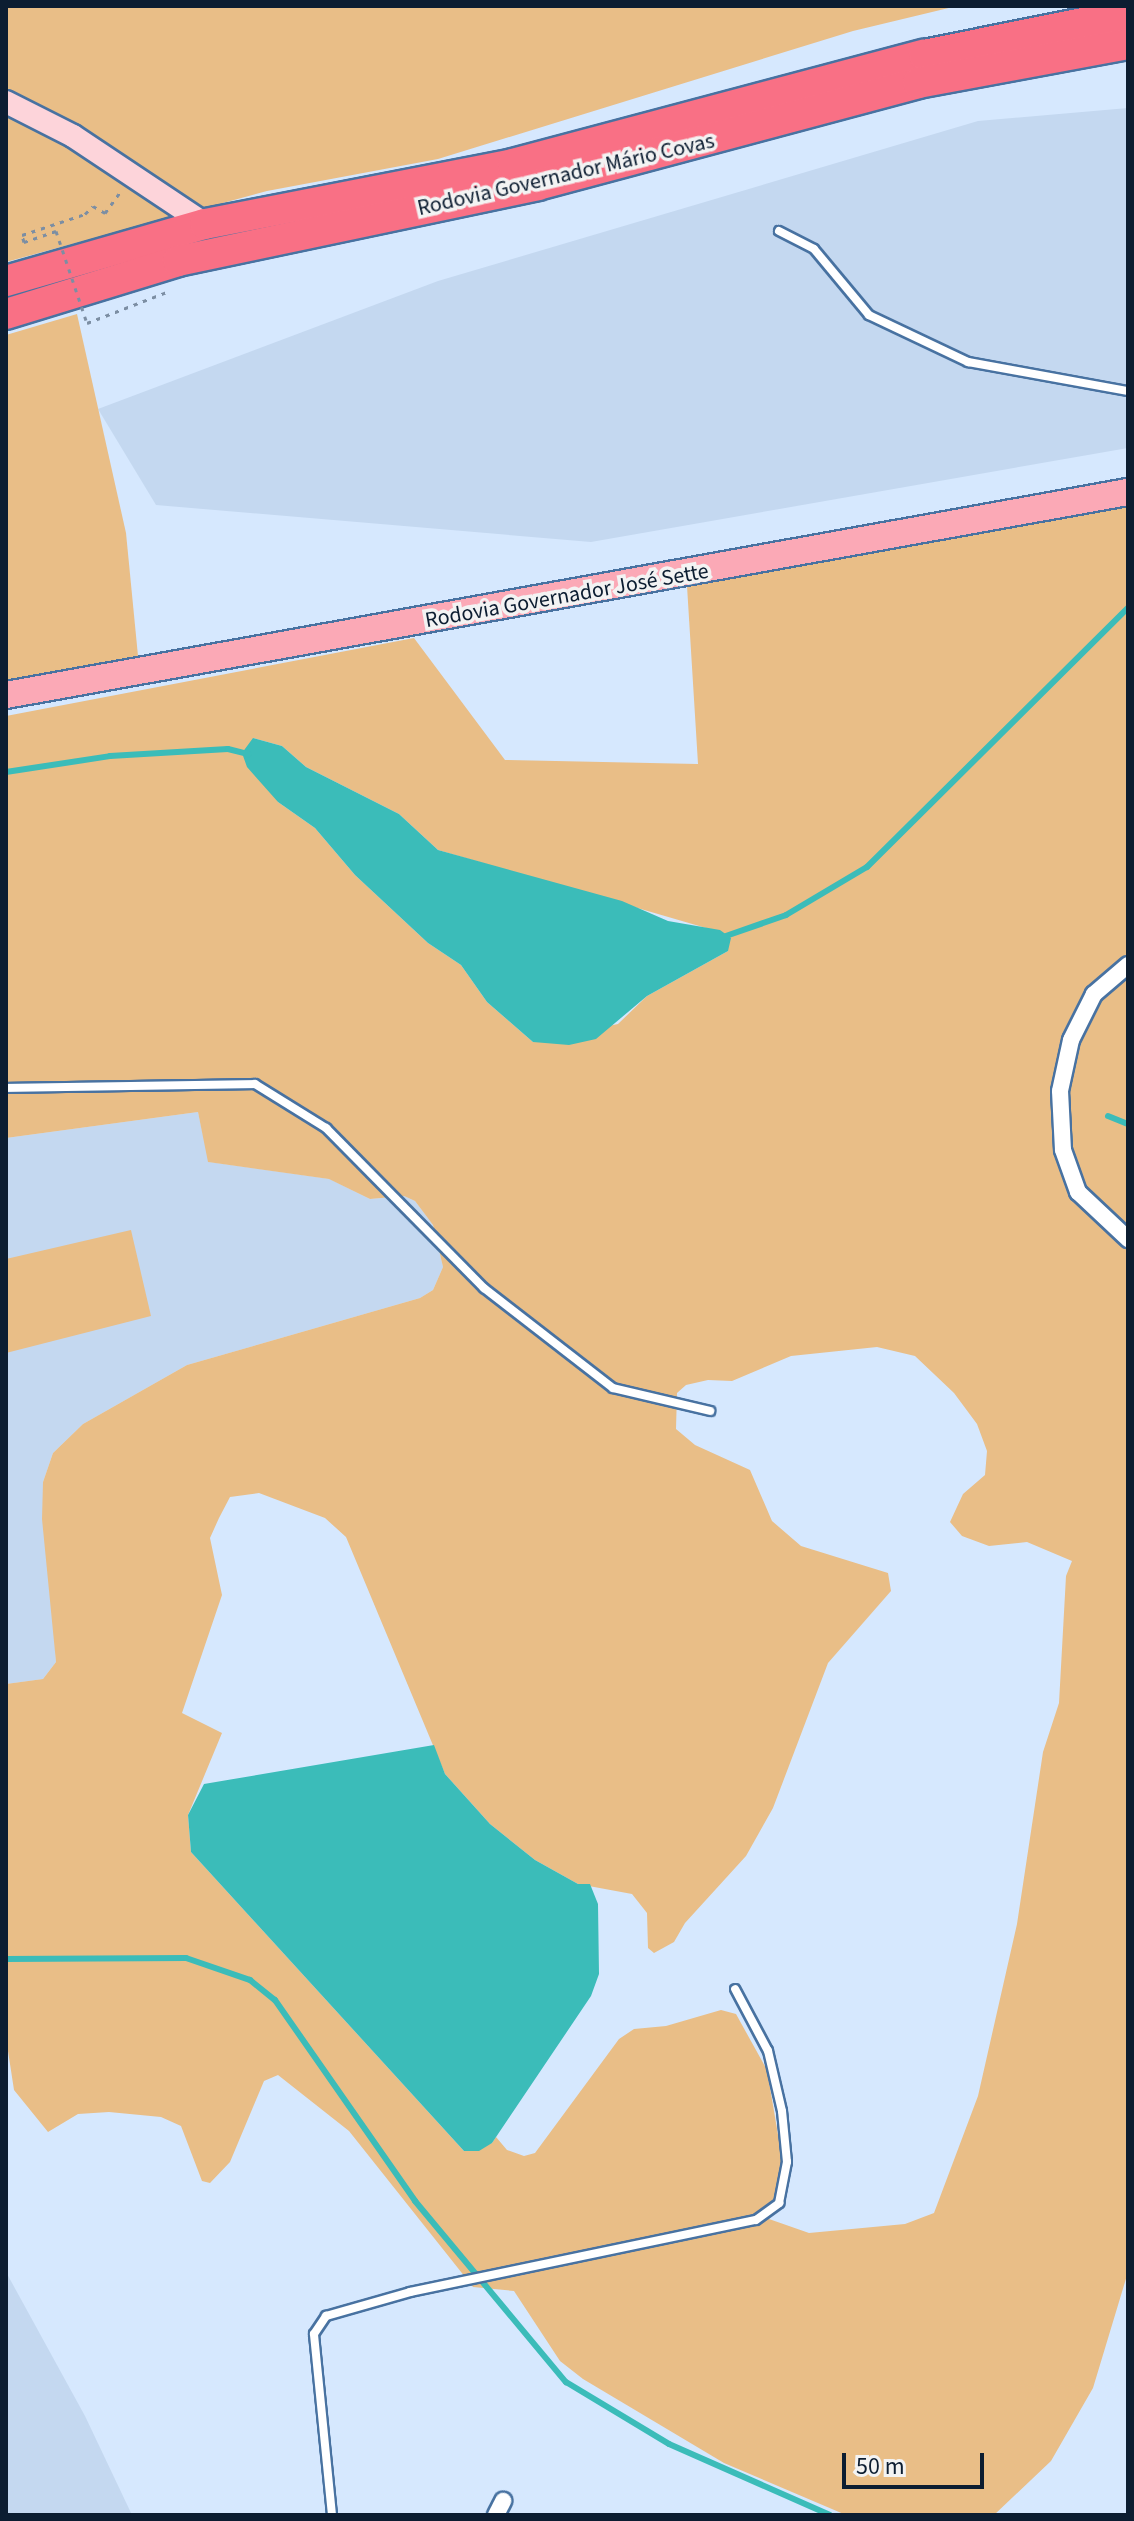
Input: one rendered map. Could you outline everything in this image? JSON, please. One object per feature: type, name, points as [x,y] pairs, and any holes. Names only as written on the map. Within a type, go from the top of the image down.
[{"type":"highway","name":"Rodovia Governador Mário Covas","points":[[6,281],[205,224],[513,164],[924,55],[1128,14]]},
{"type":"highway","name":"Rodovia Governador Mário Covas","points":[[6,314],[178,261],[611,167],[918,83],[1128,44]]},
{"type":"main road","name":"Rodovia Governador José Sette","points":[[6,695],[847,547],[1128,492]]},
{"type":"street","points":[[6,102],[73,136],[205,224]]},
{"type":"street","points":[[1128,965],[1094,994],[1071,1040],[1060,1091],[1063,1150],[1078,1192],[1128,1239]]},
{"type":"lane","points":[[779,231],[814,249],[869,315],[968,362],[1128,391]]},
{"type":"lane","points":[[6,1088],[255,1084],[326,1128],[484,1288],[613,1388],[710,1411]]},
{"type":"lane","points":[[332,2515],[317,2379],[317,2323],[346,2308],[756,2220],[779,2203],[787,2162],[777,2085],[759,2030],[735,1989]]},
{"type":"path","points":[[87,323],[56,231],[24,242],[22,235],[85,214],[93,206],[105,213],[133,175]]},
{"type":"shaded area","points":[[6,6],[957,6],[853,31],[438,159],[267,191],[6,262]]},
{"type":"shaded area","points":[[1128,108],[1128,448],[591,542],[156,505],[98,409],[438,281],[978,121]]},
{"type":"shaded area","points":[[77,314],[126,533],[138,656],[6,685],[6,335]]},
{"type":"shaded area","points":[[1128,502],[1128,2272],[1093,2388],[1051,2461],[994,2515],[846,2515],[724,2463],[583,2379],[560,2361],[514,2291],[473,2287],[349,2131],[278,2075],[264,2081],[230,2162],[210,2183],[202,2181],[181,2126],[161,2117],[109,2112],[78,2114],[48,2132],[14,2090],[6,2038],[6,1684],[43,1679],[56,1662],[42,1519],[43,1482],[53,1453],[83,1424],[187,1365],[420,1298],[433,1290],[443,1267],[433,1225],[415,1201],[404,1196],[370,1199],[329,1179],[208,1162],[198,1112],[6,1138],[6,716],[414,638],[505,760],[698,764],[687,586]],"holes":[[[253,738],[282,746],[306,767],[399,814],[438,850],[706,928],[728,951],[647,996],[618,1024],[533,1042],[487,1002],[461,965],[428,943],[355,875],[315,828],[278,802]],[[877,1347],[915,1356],[954,1393],[977,1424],[987,1451],[985,1475],[963,1494],[950,1522],[962,1536],[989,1546],[1027,1542],[1072,1561],[1066,1576],[1059,1703],[1043,1752],[1017,1924],[978,2096],[934,2213],[905,2224],[809,2233],[769,2219],[784,2170],[767,2070],[736,2014],[721,2010],[666,2026],[634,2029],[619,2039],[535,2153],[524,2156],[507,2150],[496,2137],[492,2143],[464,2151],[191,1852],[188,1815],[222,1733],[182,1713],[222,1595],[210,1538],[219,1518],[230,1497],[259,1493],[325,1518],[346,1537],[445,1774],[490,1824],[535,1860],[578,1884],[632,1894],[647,1913],[648,1948],[654,1953],[674,1942],[685,1923],[746,1856],[773,1808],[828,1663],[891,1591],[888,1573],[801,1546],[772,1521],[750,1470],[695,1445],[676,1429],[677,1393],[686,1385],[708,1380],[732,1381],[791,1356]]]},
{"type":"shaded area","points":[[253,738],[282,746],[306,767],[399,814],[438,850],[622,901],[668,921],[720,930],[731,938],[728,951],[647,996],[596,1039],[569,1045],[533,1042],[487,1002],[461,965],[428,943],[355,875],[315,828],[278,802],[247,767],[242,753]]},
{"type":"shaded area","points":[[198,1112],[209,1162],[330,1179],[370,1199],[404,1196],[415,1201],[433,1225],[443,1267],[433,1290],[420,1298],[187,1365],[83,1424],[53,1453],[43,1482],[56,1662],[43,1679],[6,1684],[6,1138]]},
{"type":"shaded area","points":[[131,1230],[151,1316],[6,1353],[6,1259]]},
{"type":"shaded area","points":[[434,1745],[445,1774],[490,1824],[535,1860],[578,1884],[590,1884],[598,1904],[599,1974],[591,1996],[492,2143],[479,2151],[464,2151],[191,1852],[188,1815],[204,1784]]},
{"type":"shaded area","points":[[6,2272],[85,2416],[132,2515],[6,2515]]},
{"type":"waterway","points":[[723,937],[786,915],[867,867],[1128,608]]},
{"type":"waterway","points":[[6,772],[110,756],[228,749],[248,754]]},
{"type":"waterway","points":[[1108,1116],[1128,1124]]},
{"type":"waterway","points":[[6,1959],[186,1958],[250,1980],[275,2000],[415,2201],[566,2382],[669,2444],[830,2515]]}]
